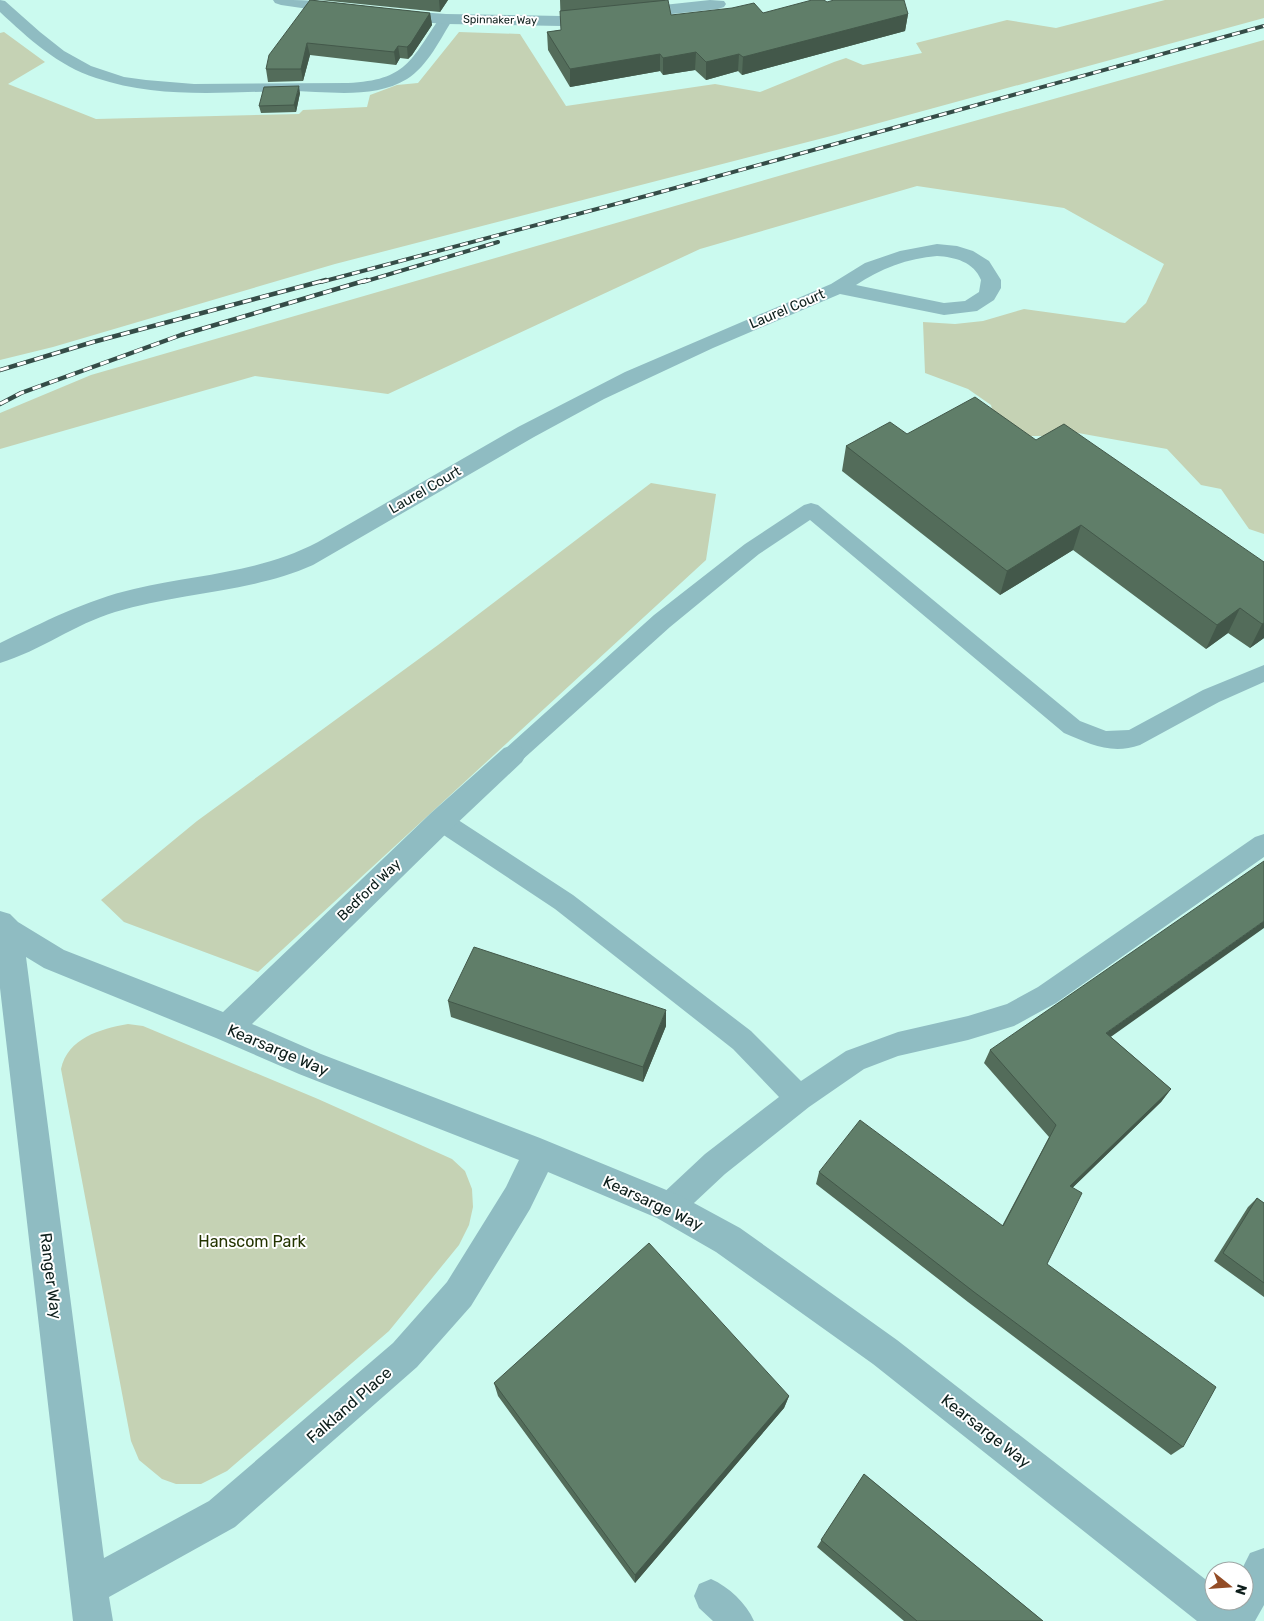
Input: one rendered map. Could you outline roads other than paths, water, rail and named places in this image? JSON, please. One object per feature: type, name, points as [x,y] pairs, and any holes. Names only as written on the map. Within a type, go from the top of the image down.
[{"type":"street","points":[[282,0],[358,11]]},
{"type":"street","name":"Spinnaker Way","points":[[377,13],[446,19],[561,20],[718,4]]},
{"type":"street","name":"Laurel Court","points":[[0,654],[110,604],[159,592],[254,575],[294,564],[543,422],[612,385],[702,344],[838,288],[864,270],[898,257],[937,250],[958,252],[976,259],[987,270],[992,280],[990,291],[979,302],[962,308],[944,309],[838,288]]},
{"type":"street","name":"Bedford Way","points":[[227,1028],[441,821],[513,755]]},
{"type":"street","name":"Kearsarge Way","points":[[4,927],[54,959],[227,1028],[310,1064],[540,1153],[669,1208],[728,1240],[885,1352],[1228,1621]]},
{"type":"street","name":"Ranger Way","points":[[4,927],[9,1021],[91,1604]]},
{"type":"street","name":"Falkland Place","points":[[91,1604],[222,1514],[360,1397],[405,1355],[459,1294],[518,1198],[540,1153]]},
{"type":"street","points":[[1234,1621],[1264,1567]]},
{"type":"lane","points":[[0,4],[54,52],[79,66],[102,75],[141,83],[217,88],[352,87],[385,82],[401,76],[412,68],[446,19]]},
{"type":"lane","points":[[513,755],[662,621],[752,549],[811,510],[1072,726],[1105,740],[1132,739],[1211,696],[1264,673]]},
{"type":"lane","points":[[441,821],[564,902],[742,1040],[799,1098]]},
{"type":"lane","points":[[669,1208],[715,1164],[799,1098],[855,1060],[898,1044],[968,1028],[1014,1014],[1047,995],[1264,844]]},
{"type":"lane","points":[[711,1596],[738,1621]]},
{"type":"railway","points":[[321,282],[646,196],[1264,26]]},
{"type":"railway","points":[[363,282],[498,242]]},
{"type":"railway","points":[[0,370],[93,342],[326,280]]},
{"type":"railway","points":[[0,404],[21,393],[181,335],[367,280]]},
{"type":"park label","name":"Hanscom Park","points":[[252,1241]]}]
